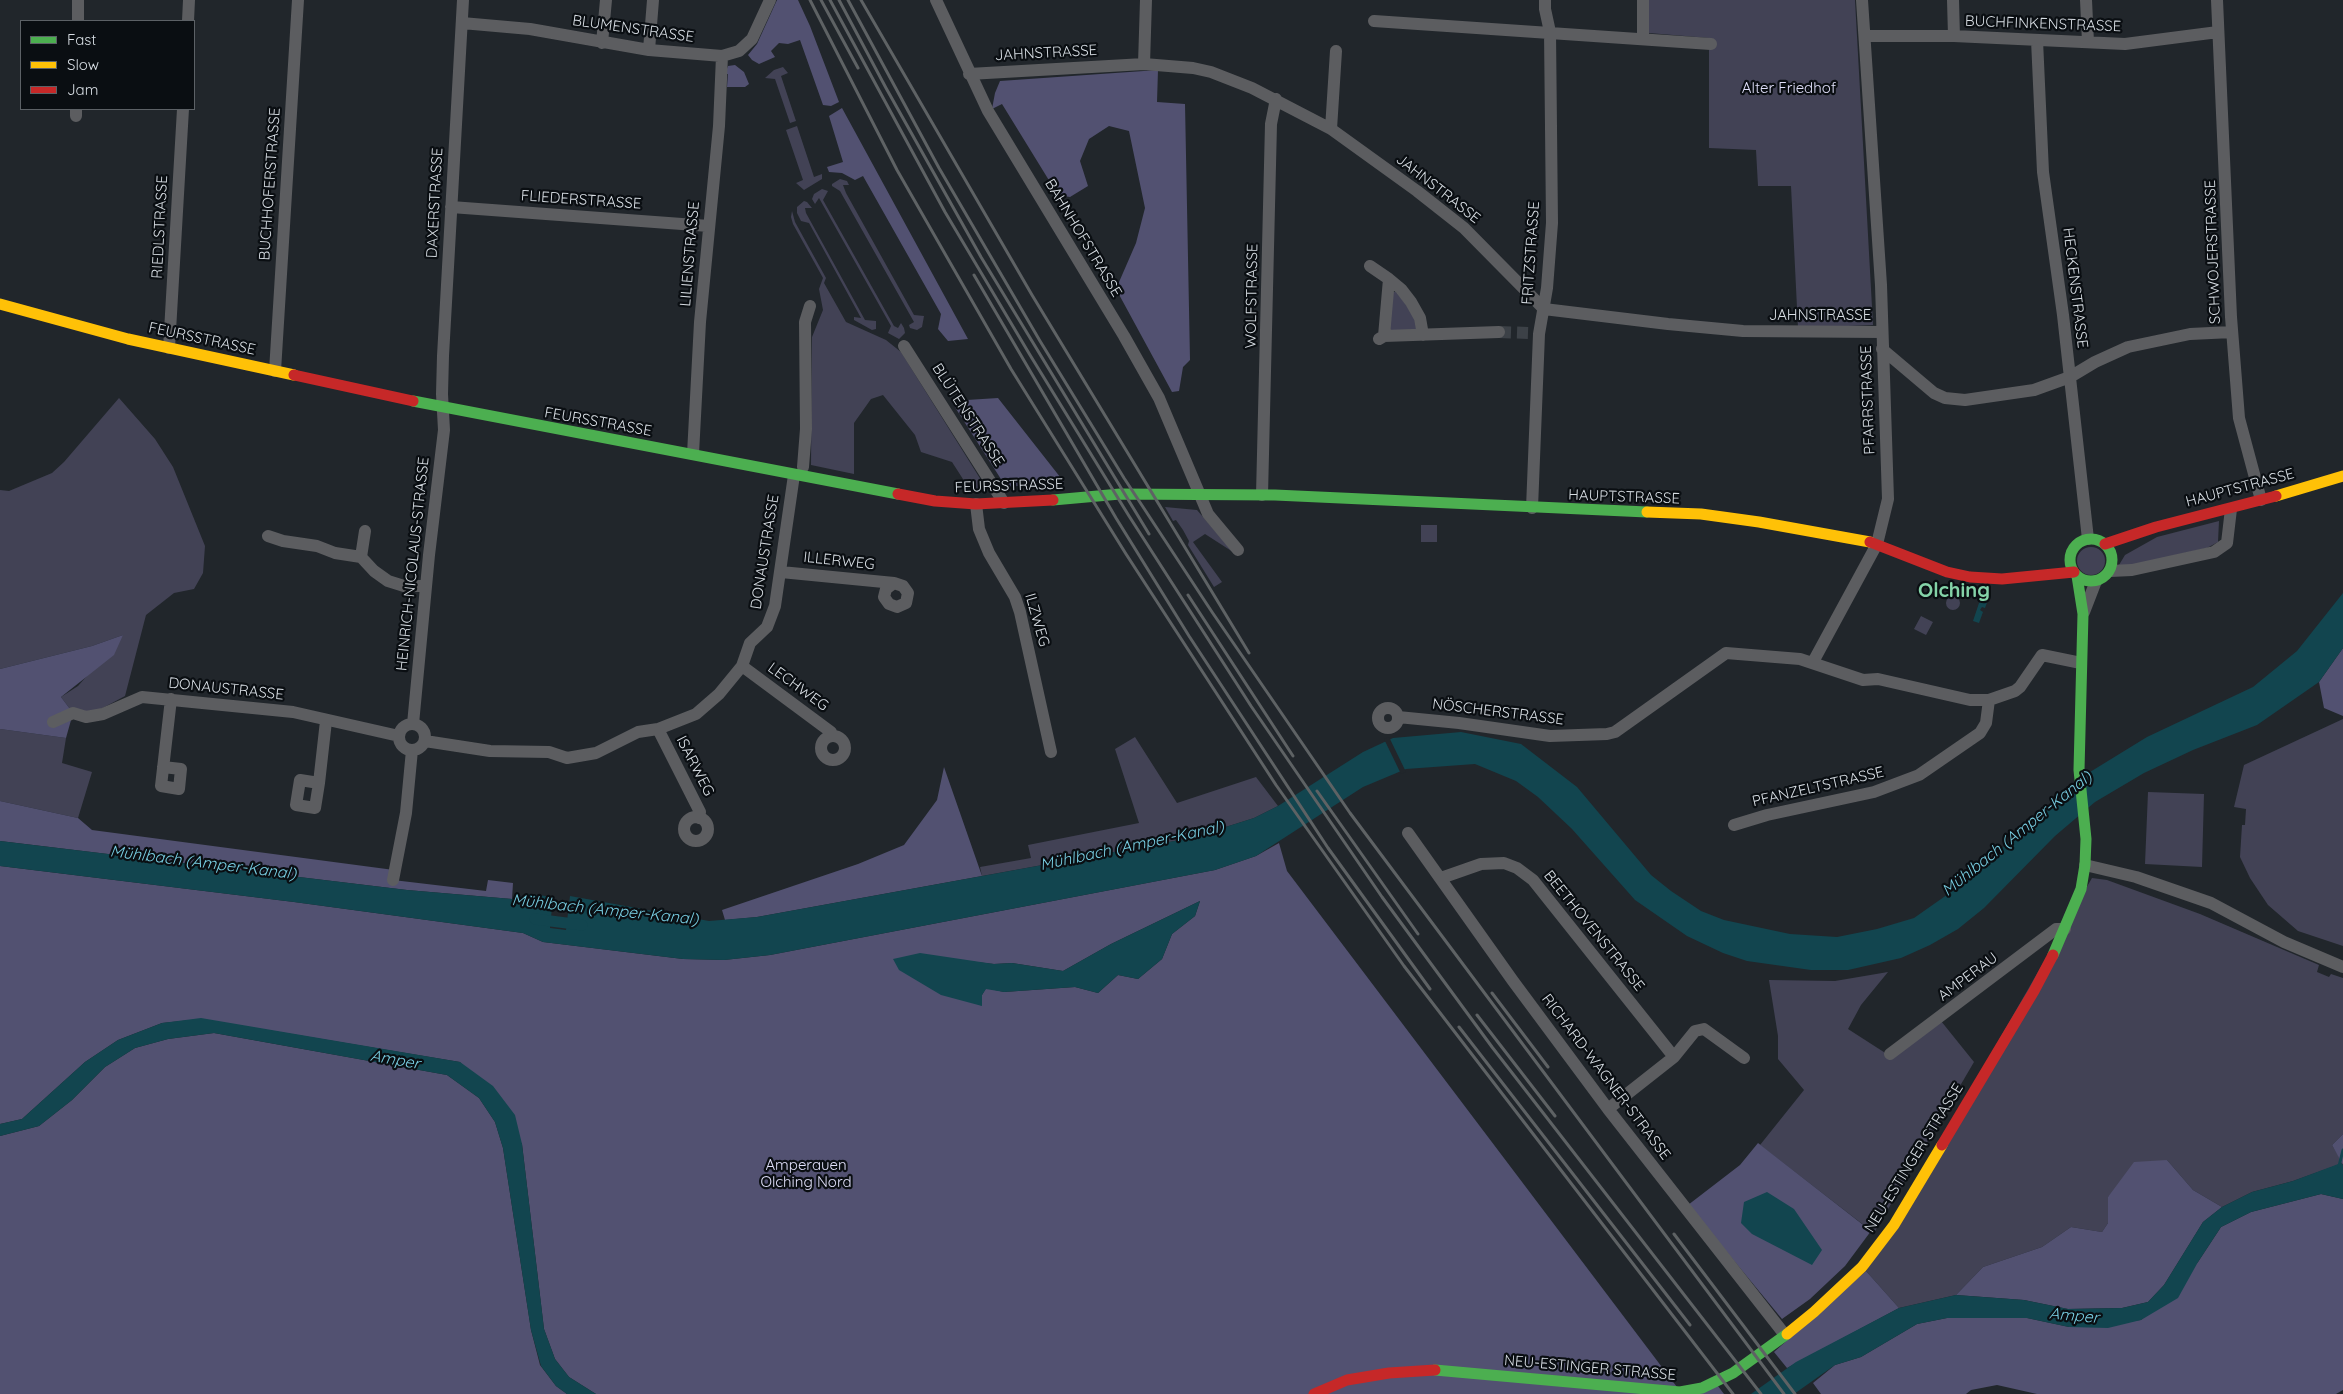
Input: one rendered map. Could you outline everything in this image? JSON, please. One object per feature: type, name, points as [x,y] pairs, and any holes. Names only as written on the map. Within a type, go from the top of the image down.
[{"type":"street","points":[[78,0],[78,20]]},
{"type":"street","points":[[188,20],[189,0]]},
{"type":"street","name":"BUCHHOFERSTRASSE","points":[[275,371],[298,0]]},
{"type":"street","name":"DAXERSTRASSE","points":[[443,407],[442,394],[462,0]]},
{"type":"street","points":[[602,43],[606,0]]},
{"type":"street","points":[[649,50],[654,0]]},
{"type":"street","name":"BLUMENSTRASSE","points":[[462,23],[530,29],[649,50],[722,56],[738,51],[752,39],[770,0]]},
{"type":"street","name":"BAHNHOFSTRASSE","points":[[936,0],[988,111],[1124,336],[1159,398],[1200,495]]},
{"type":"street","points":[[1144,64],[1146,0]]},
{"type":"street","name":"FRITZSTRASSE","points":[[1532,508],[1533,334],[1544,309],[1552,223],[1550,32],[1545,10],[1546,0]]},
{"type":"street","points":[[1643,0],[1644,38]]},
{"type":"street","name":"PFARRSTRASSE","points":[[1813,662],[1877,544],[1888,499],[1882,332],[1862,0]]},
{"type":"street","points":[[1953,0],[1954,36]]},
{"type":"street","points":[[2086,0],[2088,42]]},
{"type":"street","name":"SCHWOJERSTRASSE","points":[[2217,0],[2232,332],[2239,418],[2261,500]]},
{"type":"street","points":[[1374,21],[1711,44]]},
{"type":"street","name":"BUCHFINKENSTRASSE","points":[[1865,36],[1954,36],[2125,44],[2218,32]]},
{"type":"street","name":"HECKENSTRASSE","points":[[2037,40],[2043,172],[2070,377],[2088,540]]},
{"type":"street","points":[[1331,130],[1336,51]]},
{"type":"street","name":"LILIENSTRASSE","points":[[693,454],[700,322],[719,126],[722,56]]},
{"type":"street","name":"JAHNSTRASSE","points":[[970,74],[1144,64],[1193,68],[1211,72],[1276,99],[1331,130],[1417,191],[1464,228],[1544,309],[1743,331],[1882,332]]},
{"type":"street","name":"WOLFSTRASSE","points":[[1262,495],[1271,124],[1276,99]]},
{"type":"street","name":"RIEDLSTRASSE","points":[[169,348],[183,110]]},
{"type":"street","name":"FLIEDERSTRASSE","points":[[451,207],[709,226]]},
{"type":"street","points":[[1370,266],[1401,289],[1420,318],[1424,336]]},
{"type":"street","points":[[1389,279],[1382,337],[1499,332]]},
{"type":"street","name":"FEURSSTRASSE","points":[[0,304],[169,348],[443,407],[693,454],[799,471],[935,501],[976,504],[1120,494],[1200,495]]},
{"type":"street","points":[[799,471],[806,429],[805,322],[810,306]]},
{"type":"street","points":[[1882,349],[1924,387],[1945,398],[1965,400],[2025,392],[2070,377],[2095,362],[2128,347],[2190,334],[2232,332]]},
{"type":"street","name":"BLÜTENSTRASSE","points":[[904,346],[1004,503]]},
{"type":"street","name":"HEINRICH-NICOLAUS-STRASSE","points":[[413,724],[426,586],[444,430],[443,407]]},
{"type":"street","name":"DONAUSTRASSE","points":[[425,741],[490,751],[549,752],[567,758],[596,753],[638,732],[658,729],[696,714],[719,694],[742,666],[750,644],[767,627],[775,606],[799,471]]},
{"type":"street","name":"HAUPTSTRASSE","points":[[2105,544],[2189,517],[2231,509],[2343,476]]},
{"type":"street","points":[[1200,495],[1208,514],[1238,550]]},
{"type":"street","name":"HAUPTSTRASSE","points":[[1200,495],[1262,495],[1714,516],[1788,526],[1877,544],[1947,572],[1963,575],[2002,579],[2075,574]]},
{"type":"street","name":"ILZWEG","points":[[976,504],[979,529],[989,553],[1015,597],[1020,612],[1051,752]]},
{"type":"street","points":[[2111,566],[2132,570],[2214,552],[2227,543],[2231,509]]},
{"type":"street","name":"HAUPTSTRASSE","points":[[2111,566],[2146,530]]},
{"type":"street","points":[[361,557],[366,531]]},
{"type":"street","points":[[268,536],[283,541],[316,546],[335,553],[361,557],[374,571],[388,580],[404,586],[426,586]]},
{"type":"street","points":[[2094,539],[2105,544],[2111,566],[2104,578],[2096,581],[2086,581],[2075,574],[2070,558],[2075,547],[2094,539]]},
{"type":"street","name":"HAUPTSTRASSE","points":[[2039,576],[2070,558]]},
{"type":"street","name":"ILLERWEG","points":[[781,572],[894,583]]},
{"type":"street","name":"NEU-ESTINGER STRASSE","points":[[1314,1394],[1348,1380],[1389,1373],[1431,1370],[1634,1390],[1680,1392],[1702,1388],[1733,1374],[1785,1335],[1814,1312],[1862,1267],[1894,1225],[2034,991],[2065,929],[2081,889],[2085,865],[2085,825],[2079,773],[2083,614],[2075,574]]},
{"type":"street","name":"NEU-ESTINGER STRASSE","points":[[2083,614],[2096,581]]},
{"type":"street","name":"NÖSCHERSTRASSE","points":[[1398,717],[1459,723],[1550,736],[1607,734],[1615,732],[1726,653],[1813,662],[1863,680],[1878,679],[1953,698],[1989,700],[2011,694],[2020,687],[2042,655],[2081,663]]},
{"type":"street","name":"LECHWEG","points":[[742,666],[831,732],[832,736]]},
{"type":"street","name":"DONAUSTRASSE","points":[[53,722],[73,713],[86,717],[102,714],[142,697],[293,712],[399,736]]},
{"type":"street","points":[[163,767],[171,699]]},
{"type":"street","name":"PFANZELTSTRASSE","points":[[1734,825],[1767,815],[1874,792],[1919,775],[1980,733],[1986,722],[1989,700]]},
{"type":"street","points":[[319,783],[326,721]]},
{"type":"street","points":[[413,724],[424,730],[425,741],[420,748],[412,750],[402,746],[399,736],[404,726],[413,724]]},
{"type":"street","name":"ISARWEG","points":[[658,729],[700,812],[699,818]]},
{"type":"street","points":[[393,880],[406,813],[412,750]]},
{"type":"street","name":"RICHARD-WAGNER-STRASSE","points":[[1408,833],[1513,981],[1608,1109],[1785,1335]]},
{"type":"street","name":"BEETHOVENSTRASSE","points":[[1441,878],[1481,864],[1504,863],[1518,868],[1533,880],[1674,1057]]},
{"type":"street","points":[[2085,865],[2136,878],[2211,903],[2284,942],[2343,968]]},
{"type":"street","name":"AMPERAU","points":[[1890,1054],[2056,929],[2065,929]]},
{"type":"street","points":[[1608,1109],[1674,1057],[1695,1031],[1704,1030],[1744,1058]]},
{"type":"green space","points":[[777,0],[798,0],[839,102],[831,106],[823,105],[800,40],[788,44],[779,43],[771,51],[775,57],[759,64],[748,55],[757,44]]},
{"type":"green space","name":"Alter Friedhof","points":[[1649,0],[1855,0],[1873,325],[1798,328],[1791,186],[1758,186],[1756,150],[1709,148],[1709,38],[1649,33]]},
{"type":"green space","points":[[735,65],[744,72],[749,84],[745,87],[727,87],[728,74],[725,74],[728,66]]},
{"type":"green space","points":[[783,67],[788,73],[781,76],[796,121],[790,123],[775,79],[765,78],[774,70]]},
{"type":"green space","points":[[1158,70],[1157,102],[1185,104],[1190,360],[1183,367],[1179,391],[1172,392],[1116,289],[1136,243],[1145,208],[1129,131],[1109,126],[1089,139],[1080,161],[1088,186],[1070,197],[1058,195],[1002,104],[992,109],[995,93],[1000,81]]},
{"type":"green space","points":[[842,108],[968,339],[948,341],[938,329],[941,314],[863,176],[855,180],[842,173],[829,172],[827,167],[843,162],[829,116]]},
{"type":"green space","points":[[797,126],[814,177],[822,174],[822,179],[804,190],[796,183],[803,180],[786,130]]},
{"type":"green space","points":[[840,179],[847,181],[849,185],[843,185],[846,193],[914,315],[924,316],[922,327],[917,330],[910,328],[909,325],[914,322],[840,191],[832,186],[832,184]]},
{"type":"green space","points":[[822,189],[828,191],[823,200],[894,326],[898,328],[901,323],[904,328],[905,333],[899,339],[888,333],[891,326],[819,198],[815,204],[812,199],[814,194]]},
{"type":"green space","points":[[804,201],[812,208],[805,208],[806,213],[865,320],[876,321],[876,329],[872,330],[854,320],[854,317],[861,318],[809,223],[801,221],[797,213],[797,207]]},
{"type":"green space","points":[[792,211],[795,222],[826,278],[824,283],[846,322],[886,340],[901,352],[986,488],[970,490],[952,462],[921,452],[915,435],[883,395],[871,399],[854,423],[854,474],[811,465],[812,337],[823,310],[819,289],[823,278],[793,224]]},
{"type":"green space","points":[[1393,292],[1396,292],[1413,313],[1419,331],[1388,331]]},
{"type":"green space","points":[[119,398],[155,439],[173,467],[205,546],[203,573],[194,589],[174,593],[146,615],[125,696],[86,717],[73,713],[61,697],[78,686],[123,635],[92,646],[0,669],[0,490],[9,491],[52,473],[64,462]]},
{"type":"green space","points":[[998,398],[1064,482],[1006,487],[951,401]]},
{"type":"green space","points":[[1165,507],[1197,510],[1233,552],[1205,534],[1193,542],[1222,582],[1214,587],[1188,545],[1189,541],[1183,530],[1176,520],[1173,521]]},
{"type":"green space","points":[[2219,521],[2218,542],[2207,548],[2133,565],[2119,565],[2125,555],[2157,537]]},
{"type":"green space","points":[[1421,525],[1437,525],[1437,542],[1421,542]]},
{"type":"green space","points":[[2091,547],[2101,551],[2105,561],[2101,571],[2091,575],[2081,571],[2077,561],[2081,551]]},
{"type":"green space","points":[[1953,596],[1958,598],[1960,603],[1958,608],[1953,610],[1948,608],[1946,603],[1948,598]]},
{"type":"green space","points":[[1921,616],[1933,622],[1926,635],[1914,629]]},
{"type":"green space","points":[[123,635],[114,655],[61,697],[73,713],[66,738],[0,729],[0,669],[92,646]]},
{"type":"green space","points":[[2343,648],[2343,716],[2324,708],[2319,682]]},
{"type":"green space","points":[[2343,719],[2343,946],[2298,931],[2268,905],[2250,878],[2240,857],[2242,825],[2245,825],[2246,809],[2234,807],[2244,765]]},
{"type":"green space","points":[[0,729],[66,738],[62,763],[92,772],[78,818],[0,801]]},
{"type":"green space","points":[[1135,737],[1177,803],[1256,777],[1278,806],[1254,818],[1191,838],[982,876],[980,867],[1031,858],[1028,845],[1139,823],[1115,749]]},
{"type":"green space","points":[[944,767],[982,876],[757,917],[725,920],[722,910],[858,864],[904,845],[937,800]]},
{"type":"green space","points":[[2148,792],[2204,794],[2202,867],[2145,864]]},
{"type":"green space","points":[[0,801],[78,818],[92,830],[394,870],[393,880],[486,891],[488,880],[513,883],[512,899],[407,890],[0,841]]},
{"type":"green space","name":"Amperauen Olching Nord","points":[[1279,843],[1287,871],[1680,1391],[1715,1382],[1724,1394],[596,1394],[569,1377],[555,1359],[544,1329],[522,1144],[460,1062],[201,1019],[162,1023],[118,1040],[85,1062],[22,1119],[0,1124],[0,866],[294,902],[523,933],[543,942],[683,959],[724,960],[770,955],[1215,870],[1256,856]],"holes":[[[1200,901],[1195,916],[1172,934],[1162,959],[1138,979],[1118,975],[1098,993],[1075,987],[1004,992],[986,988],[982,995],[981,1006],[967,961],[994,964],[1012,963],[1063,971],[1111,944]]]},
{"type":"green space","points":[[2092,878],[2107,880],[2200,914],[2319,965],[2317,972],[2329,977],[2331,974],[2343,978],[2343,1134],[2332,1145],[2343,1163],[2293,1181],[2252,1192],[2222,1207],[2193,1190],[2167,1160],[2108,1197],[2108,1223],[2102,1232],[2071,1227],[2042,1247],[1983,1267],[1956,1295],[1899,1308],[1866,1271]]},
{"type":"green space","points":[[1888,972],[1861,1005],[1848,1029],[1890,1056],[1941,1021],[1974,1062],[1874,1233],[1760,1145],[1804,1090],[1778,1059],[1778,1036],[1769,980],[1835,981]]},
{"type":"green space","points":[[214,1033],[447,1075],[479,1098],[495,1122],[503,1148],[531,1330],[540,1365],[556,1386],[567,1394],[0,1394],[0,1136],[39,1126],[72,1100],[105,1067],[135,1048],[168,1039]]},
{"type":"green space","points":[[2343,1134],[2343,1165],[2332,1145]]},
{"type":"green space","points":[[1758,1143],[1871,1231],[1845,1266],[1810,1299],[1782,1319],[1688,1205],[1740,1165]]},
{"type":"green space","points":[[2167,1160],[2193,1190],[2222,1207],[2203,1222],[2164,1285],[2148,1302],[2122,1308],[2068,1309],[2024,1300],[1956,1295],[1983,1267],[2042,1247],[2071,1227],[2102,1232],[2108,1223],[2108,1197],[2134,1162]]},
{"type":"green space","points":[[2321,1194],[2343,1199],[2343,1390],[2336,1394],[2037,1394],[1997,1385],[1971,1390],[1966,1394],[1821,1394],[1813,1383],[1835,1365],[1861,1357],[1917,1324],[1947,1318],[2027,1318],[2069,1327],[2141,1320],[2198,1262],[2221,1227],[2251,1212]]},
{"type":"green space","points":[[1866,1271],[1899,1308],[1787,1368],[1774,1352]]},
{"type":"water","points":[[1983,591],[1989,597],[1985,608],[1982,607],[1980,610],[1983,612],[1979,623],[1973,621]]},
{"type":"water","points":[[2343,593],[2343,648],[2319,682],[2257,725],[2193,750],[2144,773],[2095,802],[2055,836],[1984,908],[1958,929],[1930,945],[1901,958],[1848,970],[1811,970],[1747,961],[1723,953],[1687,936],[1635,900],[1572,829],[1538,797],[1516,781],[1475,764],[1406,769],[1363,787],[1256,856],[1215,870],[770,955],[724,960],[683,959],[543,942],[523,933],[294,902],[0,866],[0,841],[407,890],[512,899],[530,894],[553,897],[550,928],[566,930],[570,896],[709,921],[757,917],[1191,838],[1254,818],[1278,806],[1363,752],[1393,738],[1461,732],[1521,744],[1577,787],[1651,875],[1701,911],[1724,920],[1790,934],[1837,937],[1877,929],[1914,918],[1951,892],[2090,772],[2147,737],[2253,687],[2297,651]]},
{"type":"water","points":[[1200,901],[1195,916],[1172,934],[1162,959],[1138,979],[1118,975],[1098,993],[1075,987],[1004,992],[986,989],[982,995],[982,1006],[941,995],[899,970],[893,959],[920,953],[994,964],[1012,963],[1063,971],[1111,944]]},
{"type":"water","name":"Amper","points":[[201,1018],[460,1062],[493,1086],[515,1115],[522,1144],[544,1329],[555,1359],[569,1377],[596,1394],[567,1394],[556,1386],[541,1366],[531,1330],[503,1148],[495,1122],[479,1098],[447,1075],[214,1033],[168,1039],[135,1048],[105,1067],[72,1100],[39,1126],[0,1136],[0,1124],[22,1119],[85,1062],[118,1040],[162,1023]]},
{"type":"water","name":"Amper","points":[[2341,1163],[2343,1165],[2343,1199],[2321,1194],[2251,1212],[2221,1227],[2198,1262],[2178,1298],[2141,1320],[2108,1328],[2069,1327],[2027,1318],[1947,1318],[1917,1324],[1861,1357],[1835,1365],[1794,1394],[1751,1394],[1796,1362],[1899,1308],[1956,1295],[2024,1300],[2068,1309],[2122,1308],[2148,1302],[2164,1285],[2203,1222],[2222,1207],[2252,1192],[2293,1181]]},
{"type":"water","points":[[1767,1192],[1794,1209],[1822,1250],[1812,1265],[1752,1234],[1741,1223],[1744,1202]]},
{"type":"pier","points":[[1389,737],[1406,772],[1401,774],[1384,739]]},
{"type":"waterway","name":"Mühlbach (Amper-Kanal)","points":[[535,919],[582,925]]},
{"type":"waterway","points":[[2339,1166],[2343,1150]]},
{"type":"tunnel","points":[[1499,332],[1528,333]]},
{"type":"railway","points":[[810,0],[897,170],[1011,369],[1126,554],[1276,785],[1404,966],[1733,1394]]},
{"type":"railway","points":[[821,0],[858,68]]},
{"type":"railway","points":[[830,0],[945,212],[1030,355],[1129,516],[1251,706],[1382,897],[1492,1047],[1761,1394]]},
{"type":"railway","points":[[839,0],[981,257],[1149,534]]},
{"type":"railway","points":[[848,0],[939,168],[1040,341],[1124,478],[1212,612],[1350,813],[1784,1394]]},
{"type":"railway","points":[[861,0],[1032,295],[1249,653]]},
{"type":"railway","points":[[974,275],[1116,518],[1189,636],[1328,848],[1430,989]]},
{"type":"railway","points":[[1188,595],[1293,756]]},
{"type":"railway","points":[[1317,791],[1418,934]]},
{"type":"railway","points":[[1492,993],[1548,1067]]},
{"type":"railway","points":[[1477,1015],[1555,1116]]},
{"type":"railway","points":[[1459,1027],[1690,1325]]},
{"type":"railway","points":[[1674,1234],[1795,1394]]},
{"type":"traffic: fast","points":[[413,401],[898,494]]},
{"type":"traffic: fast","points":[[1053,500],[1120,494],[1275,495],[1647,512]]},
{"type":"traffic: fast","points":[[2095,539],[2103,542],[2109,548],[2112,560],[2109,572],[2103,578],[2087,581],[2079,578],[2073,572],[2070,556],[2073,548],[2079,542],[2095,539]]},
{"type":"traffic: fast","points":[[2053,955],[2081,889],[2085,865],[2086,839],[2079,770],[2083,614],[2077,576]]},
{"type":"traffic: fast","points":[[1435,1370],[1680,1392],[1702,1388],[1733,1373],[1787,1334]]},
{"type":"traffic: slow","points":[[0,304],[128,339],[294,375]]},
{"type":"traffic: slow","points":[[2276,496],[2343,476]]},
{"type":"traffic: slow","points":[[1647,512],[1701,514],[1759,522],[1870,542]]},
{"type":"traffic: slow","points":[[1787,1334],[1814,1312],[1862,1267],[1894,1225],[1942,1145]]},
{"type":"traffic: jam","points":[[294,375],[413,401]]},
{"type":"traffic: jam","points":[[898,494],[935,501],[976,504],[1053,500]]},
{"type":"traffic: jam","points":[[2105,544],[2156,527],[2276,496]]},
{"type":"traffic: jam","points":[[1870,542],[1947,572],[1970,577],[2002,579],[2074,572]]},
{"type":"traffic: jam","points":[[1942,1145],[2034,991],[2053,955]]},
{"type":"traffic: jam","points":[[1314,1394],[1347,1380],[1389,1373],[1435,1370]]},
{"type":"district","name":"Olching","points":[[1954,591]]}]
